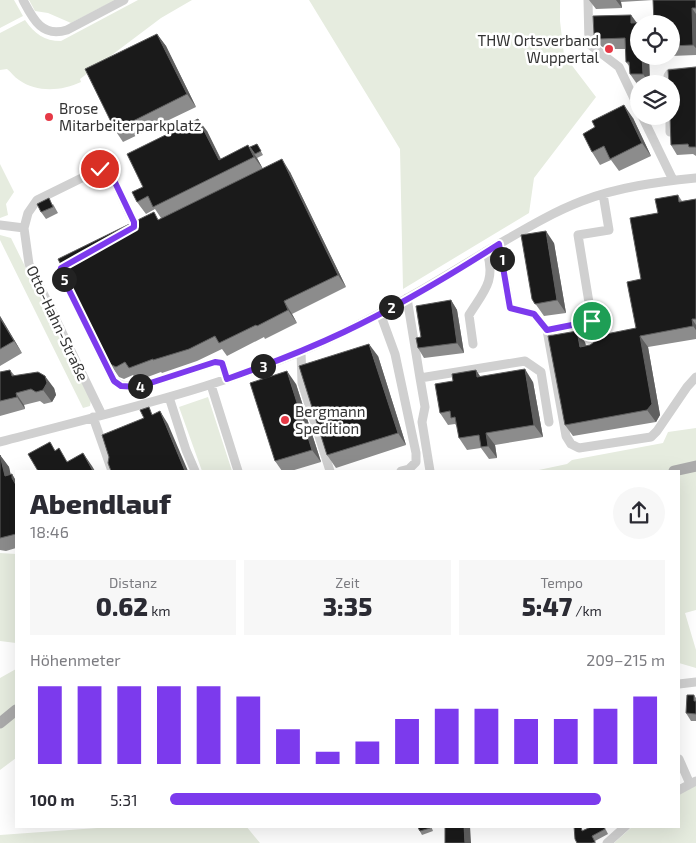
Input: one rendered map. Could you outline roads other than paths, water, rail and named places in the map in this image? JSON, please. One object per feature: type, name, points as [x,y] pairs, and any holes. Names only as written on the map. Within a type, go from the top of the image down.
[{"type":"main road","points":[[678,470],[696,466]]},
{"type":"main road","points":[[0,723],[15,711]]},
{"type":"street","points":[[23,0],[32,18],[41,27],[52,33],[60,33],[124,0]]},
{"type":"street","points":[[588,0],[589,44],[619,66],[630,90]]},
{"type":"street","points":[[669,75],[696,71]]},
{"type":"street","points":[[646,125],[673,180]]},
{"type":"street","points":[[670,125],[670,132]]},
{"type":"street","points":[[0,225],[24,228],[28,212],[37,200],[100,169],[106,170],[111,174],[134,222],[134,227],[118,236]]},
{"type":"street","points":[[0,442],[210,385],[301,351],[380,314],[499,244],[560,211],[603,194],[622,189],[696,178]]},
{"type":"street","points":[[547,330],[592,321],[578,235],[609,230],[603,194]]},
{"type":"street","name":"Otto-Hahn-Straße","points":[[24,228],[29,264],[97,416],[112,470]]},
{"type":"street","points":[[499,244],[510,308],[534,314],[547,330],[566,436],[571,444],[579,448],[651,437],[687,386],[696,377]]},
{"type":"street","points":[[473,344],[469,315],[490,281],[491,266],[487,252]]},
{"type":"street","points":[[77,259],[61,268],[60,272],[114,381],[121,386],[138,387],[215,362],[222,363],[227,379]]},
{"type":"street","points":[[407,298],[425,407],[422,422],[430,470]]},
{"type":"street","points":[[380,314],[395,354],[416,453],[416,462],[409,469],[405,470]]},
{"type":"street","points":[[301,351],[302,383],[330,470]]},
{"type":"street","points":[[420,378],[525,361],[541,372],[550,422]]},
{"type":"street","points":[[210,385],[238,470]]},
{"type":"street","points":[[169,397],[195,470]]},
{"type":"street","points":[[680,684],[696,682]]},
{"type":"street","points":[[680,761],[693,782],[680,789]]},
{"type":"street","points":[[607,843],[624,828]]},
{"type":"place","name":"THW Ortsverband Wuppertal","points":[[609,49]]},
{"type":"place","name":"Brose Mitarbeiterparkplatz","points":[[49,117]]},
{"type":"place","name":"Bergmann Spedition","points":[[285,420]]}]
